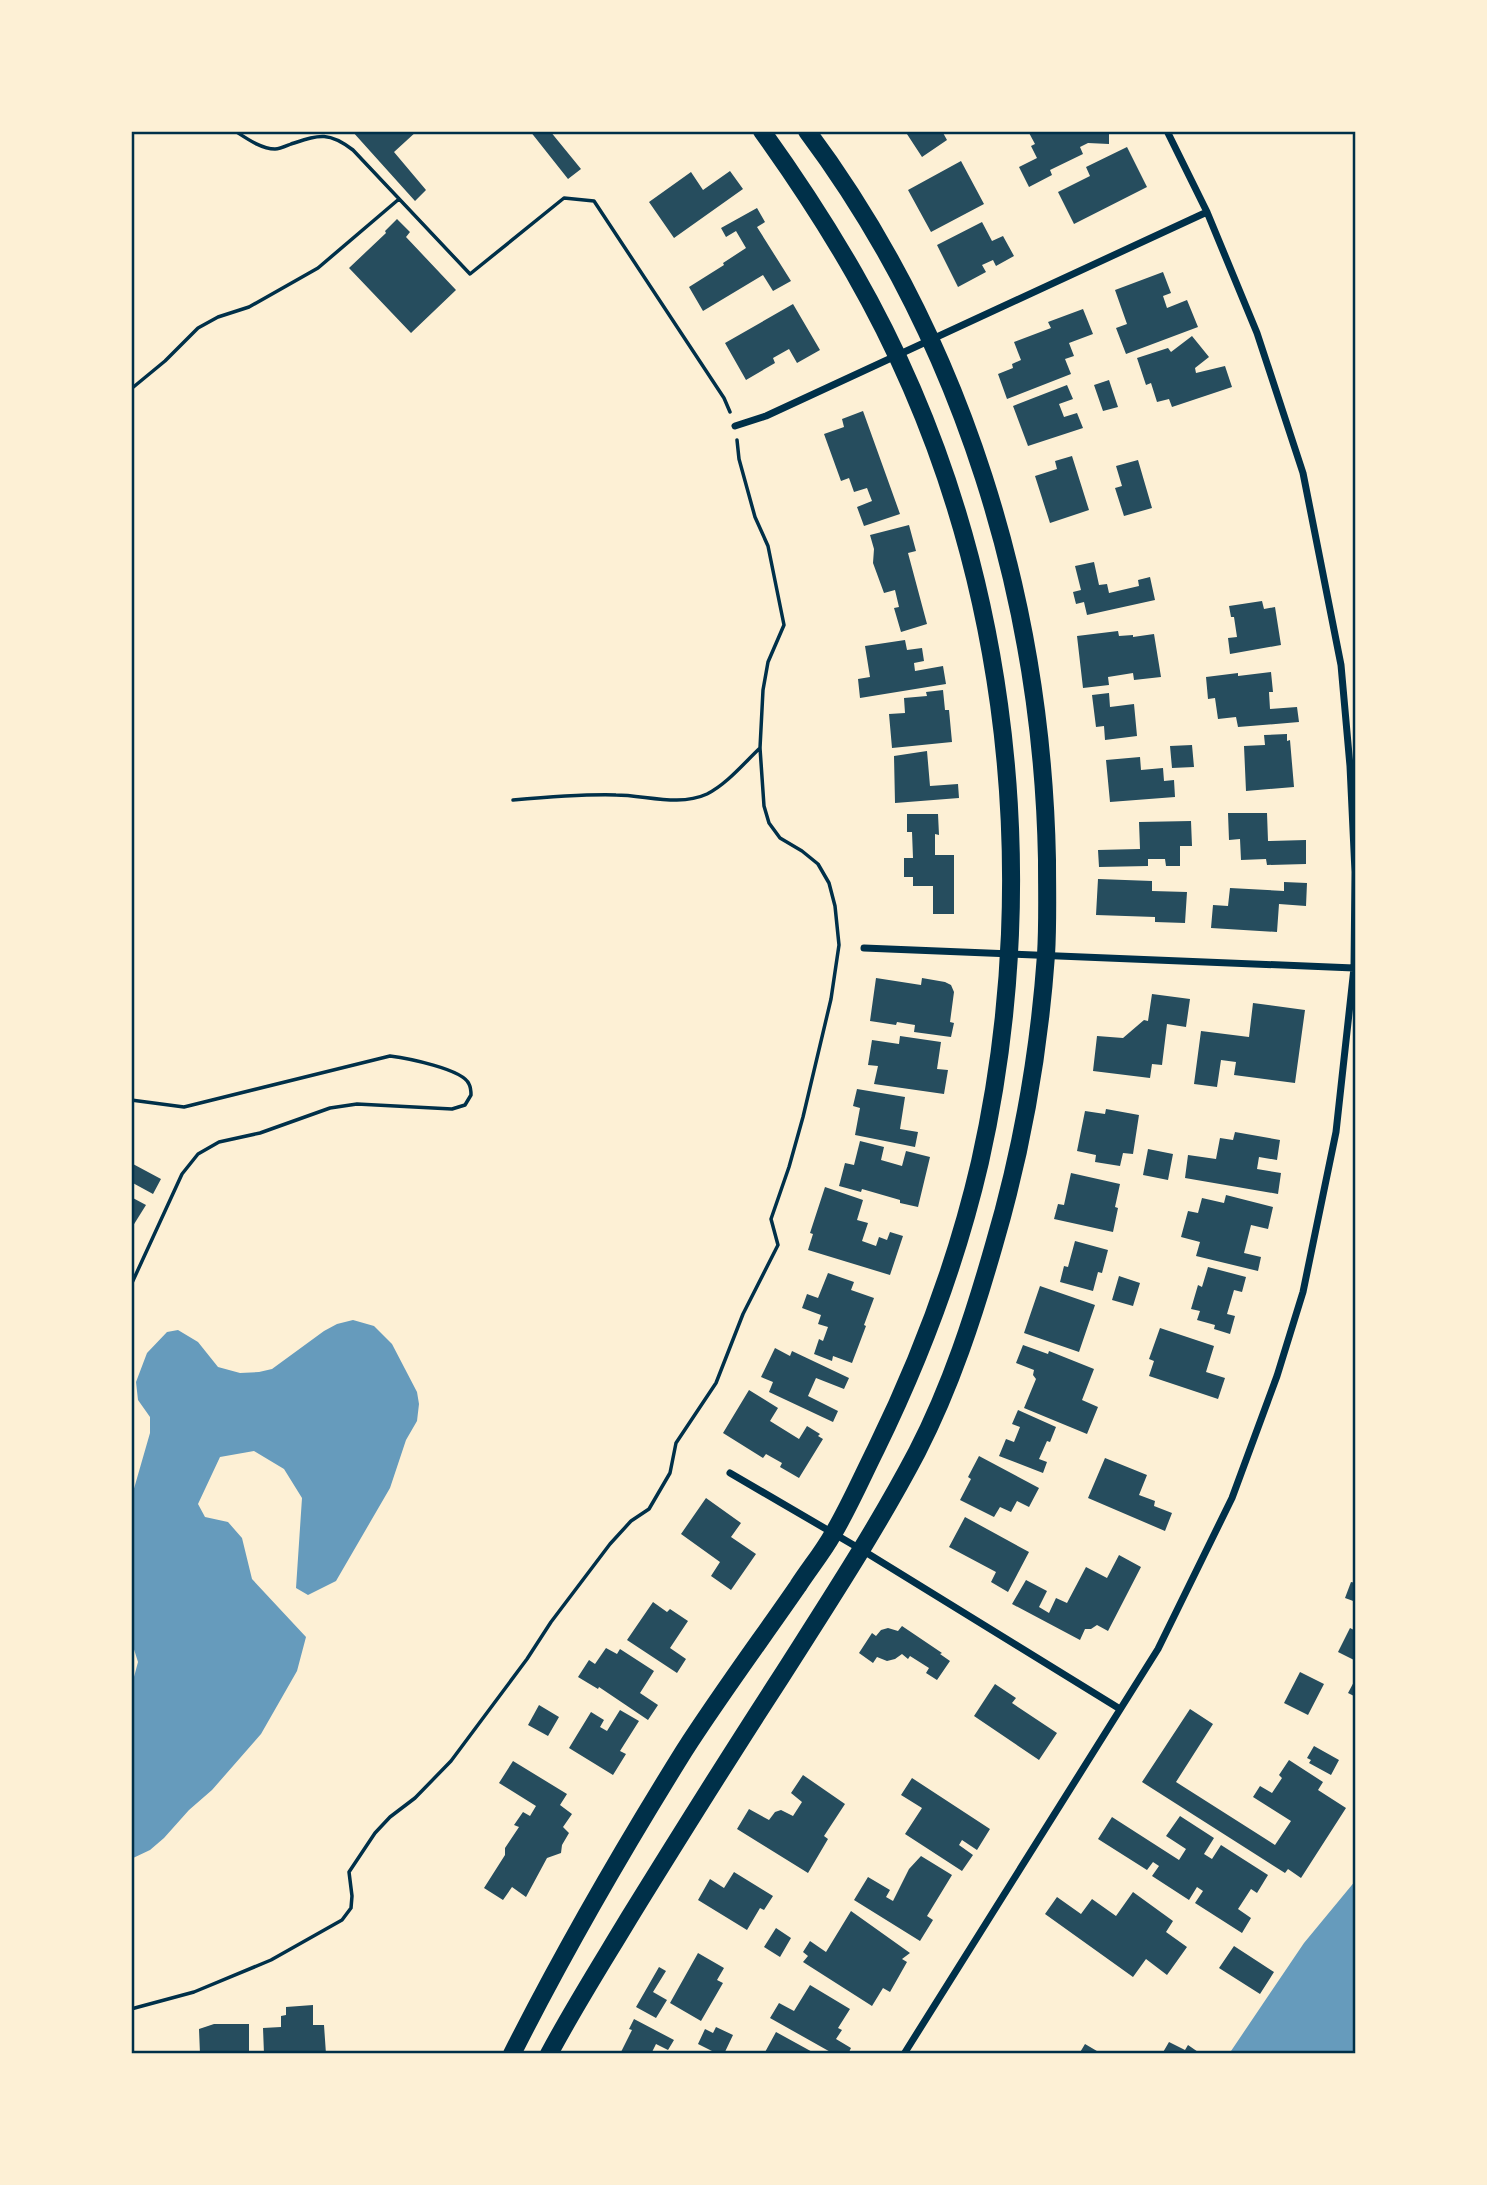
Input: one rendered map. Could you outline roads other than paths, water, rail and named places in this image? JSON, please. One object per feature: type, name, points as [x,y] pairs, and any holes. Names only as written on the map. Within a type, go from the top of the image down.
[{"type":"main road","points":[[512,2054],[554,1971],[685,1750],[834,1534],[912,1372],[939,1301],[980,1161],[1002,1034],[1011,904],[1010,805],[988,633],[967,550],[942,470],[896,356],[856,275],[762,131]]},
{"type":"main road","points":[[549,2054],[693,1813],[862,1550],[919,1447],[974,1315],[1016,1168],[1037,1038],[1046,955],[1045,797],[1039,732],[1023,630],[1001,536],[978,459],[931,340],[861,213],[807,131]]},
{"type":"street","points":[[904,2054],[1158,1649],[1232,1498],[1277,1376],[1303,1292],[1336,1132],[1354,968],[1354,845],[1341,665],[1303,473],[1257,332],[1207,212],[1167,131]]},
{"type":"street","points":[[735,426],[766,416],[1207,212]]},
{"type":"street","points":[[864,948],[1354,968]]},
{"type":"street","points":[[730,1473],[862,1550],[1120,1709]]},
{"type":"water","points":[[353,1320],[374,1326],[392,1344],[417,1392],[417,1421],[406,1440],[390,1488],[336,1581],[308,1595],[296,1588],[302,1498],[284,1469],[254,1451],[220,1457],[198,1504],[205,1517],[228,1522],[242,1538],[252,1579],[306,1637],[297,1671],[261,1734],[212,1790],[189,1810],[164,1838],[150,1850],[131,1859],[131,1688],[138,1662],[131,1640],[131,1499],[150,1433],[150,1417],[138,1400],[136,1382],[147,1353],[167,1332],[178,1330],[198,1342],[218,1367],[240,1373],[259,1372],[272,1369],[324,1331]]},
{"type":"water","points":[[1356,1880],[1356,2054],[1229,2054],[1304,1943]]}]
